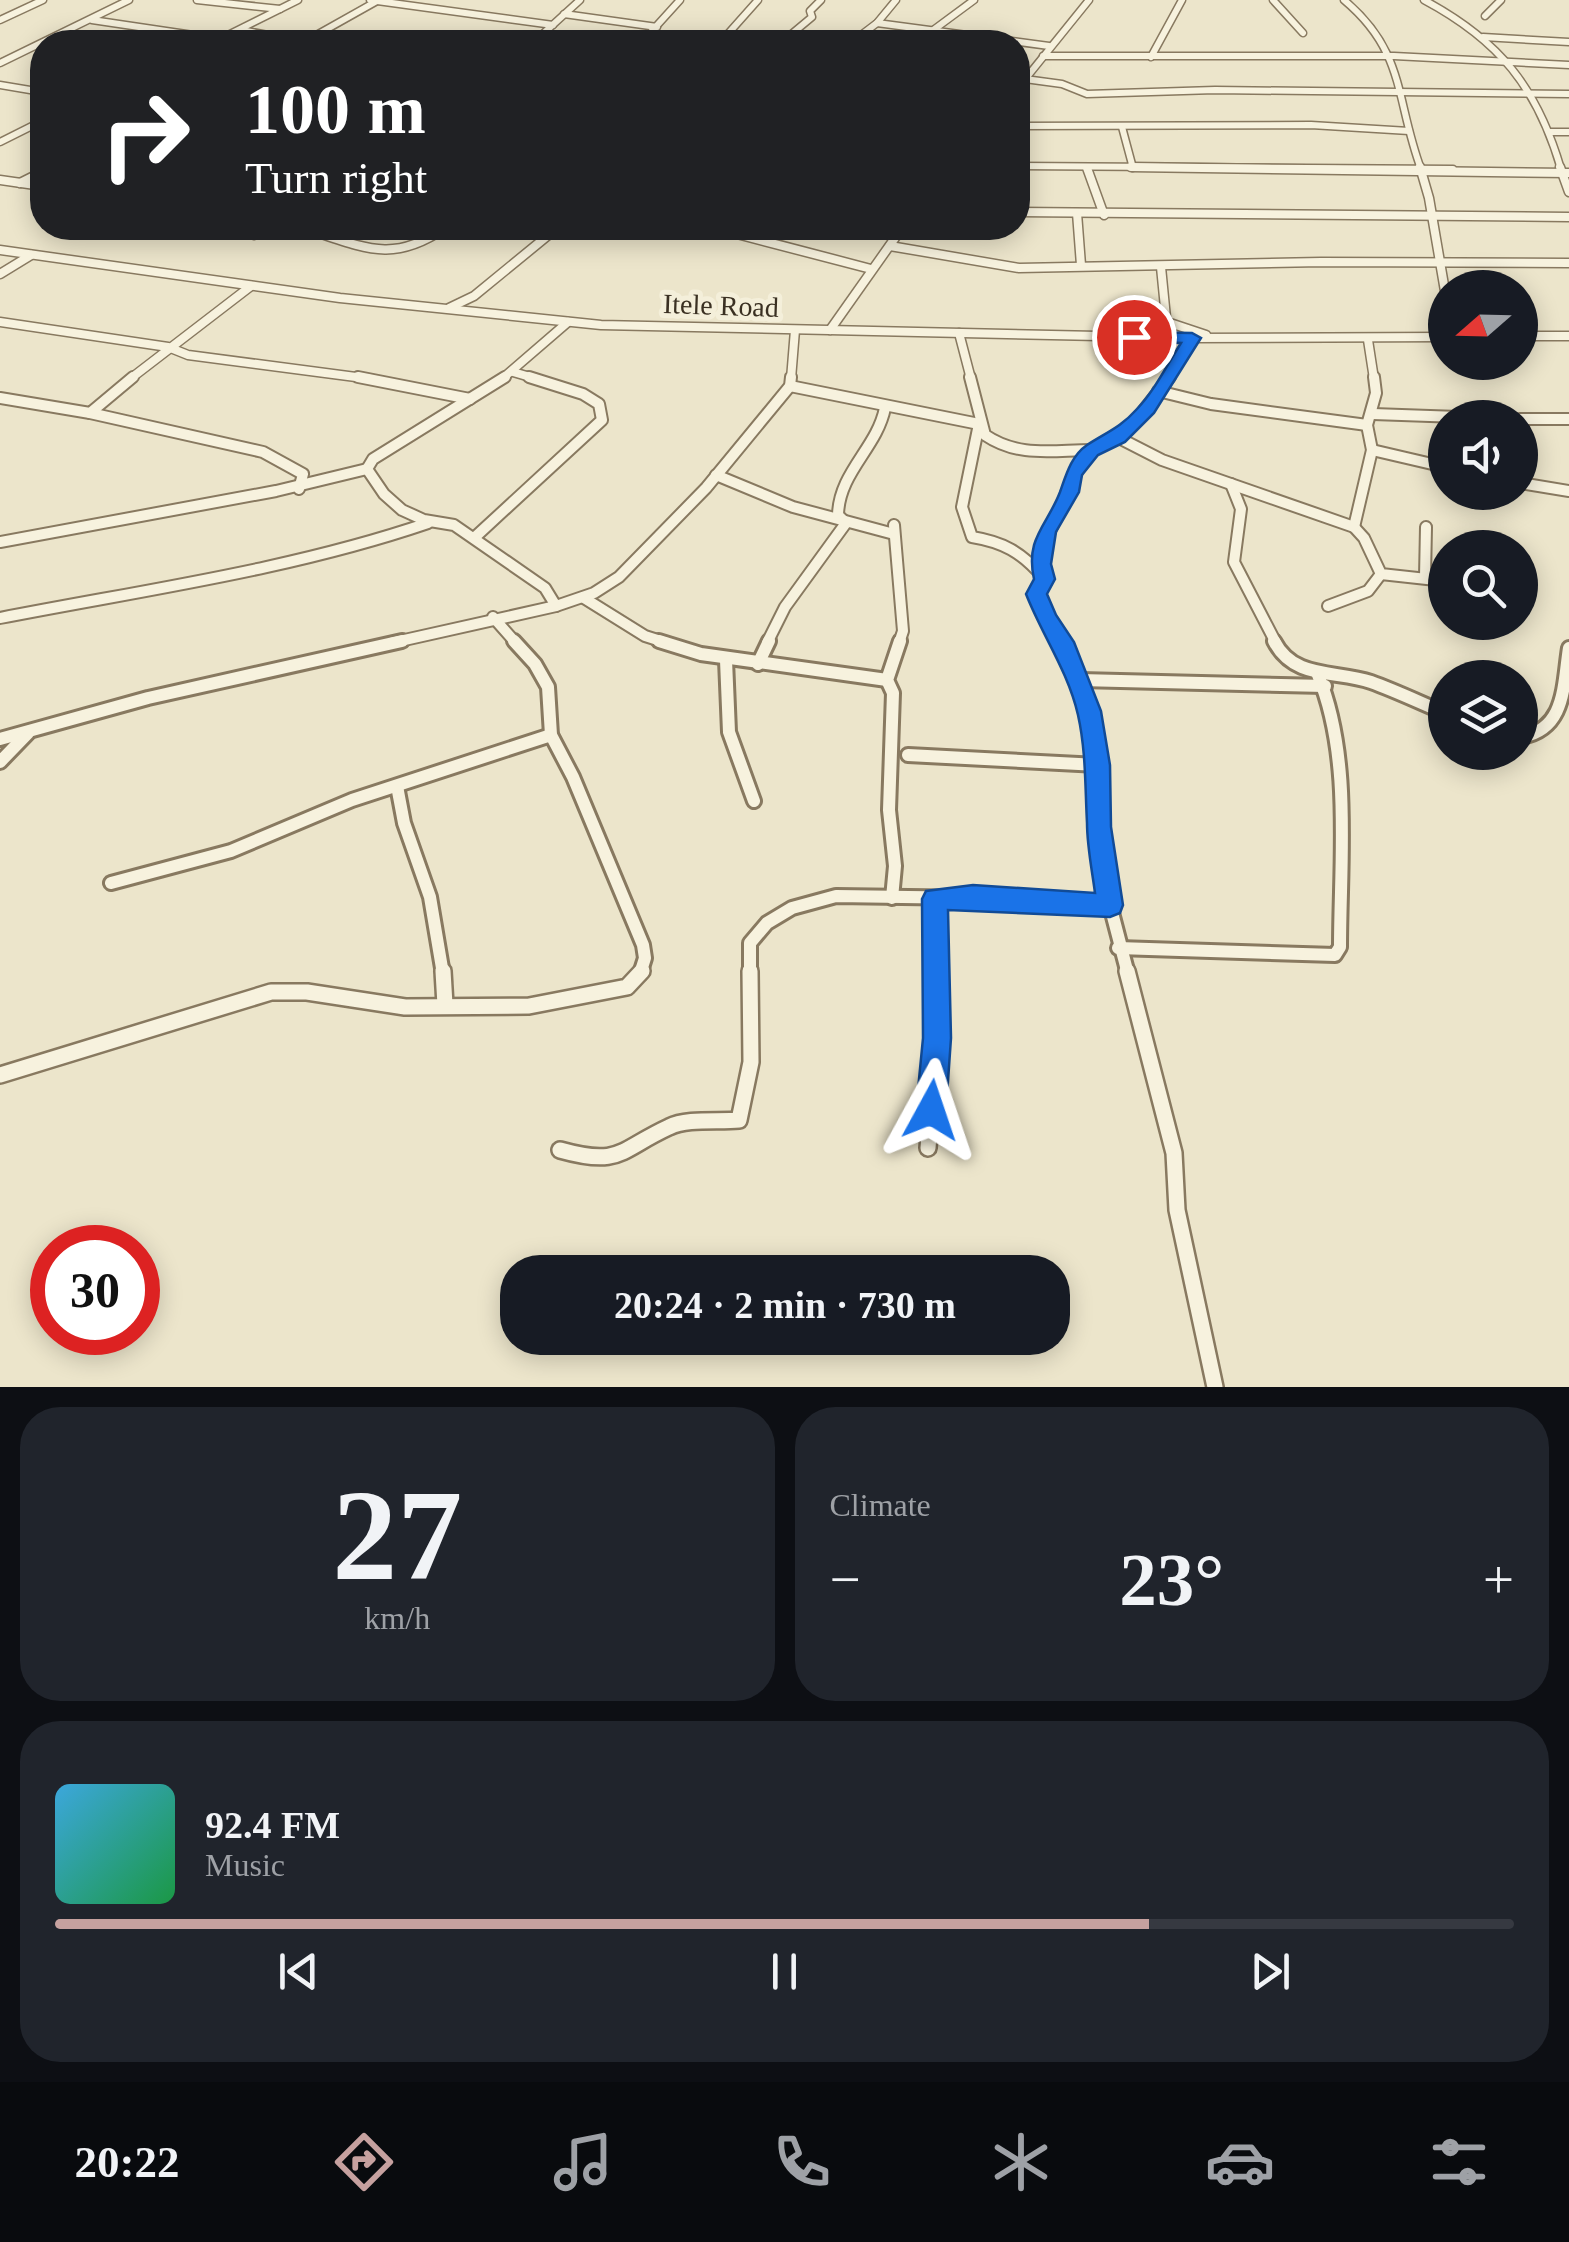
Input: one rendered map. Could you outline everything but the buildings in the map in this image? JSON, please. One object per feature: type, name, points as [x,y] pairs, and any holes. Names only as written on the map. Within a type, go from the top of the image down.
[{"type":"street","points":[[1,19],[43,0]]},
{"type":"street","points":[[63,30],[129,0]]},
{"type":"street","points":[[197,0],[280,9]]},
{"type":"street","points":[[241,30],[298,0]]},
{"type":"street","points":[[370,0],[553,25]]},
{"type":"street","points":[[547,30],[580,0]]},
{"type":"street","points":[[654,30],[680,0]]},
{"type":"street","points":[[731,30],[758,0]]},
{"type":"street","points":[[795,30],[812,17],[810,10],[821,0]]},
{"type":"street","points":[[868,30],[896,0]]},
{"type":"street","points":[[877,23],[932,30],[974,0]]},
{"type":"street","points":[[1030,73],[1048,46],[1089,0]]},
{"type":"street","points":[[1151,57],[1182,0]]},
{"type":"street","points":[[1273,0],[1303,33]]},
{"type":"street","points":[[1344,0],[1366,17],[1394,56],[1409,131],[1432,213],[1438,270]]},
{"type":"street","points":[[1424,0],[1483,37],[1509,62],[1532,95],[1550,132],[1569,192]]},
{"type":"street","points":[[1485,16],[1501,0]]},
{"type":"street","points":[[326,30],[378,1]]},
{"type":"street","points":[[564,14],[657,27]]},
{"type":"street","points":[[92,20],[159,30]]},
{"type":"street","points":[[1483,37],[1569,42]]},
{"type":"street","points":[[1030,44],[1048,46]]},
{"type":"street","points":[[0,63],[30,49]]},
{"type":"street","points":[[1043,56],[1394,56],[1569,66]]},
{"type":"street","points":[[1030,76],[1087,94],[1214,90],[1569,94]]},
{"type":"street","points":[[0,85],[30,90]]},
{"type":"street","points":[[1030,126],[1310,125],[1409,131]]},
{"type":"street","points":[[0,142],[30,127]]},
{"type":"street","points":[[1122,128],[1133,168]]},
{"type":"street","points":[[0,132],[17,134]]},
{"type":"street","points":[[1550,132],[1569,132]]},
{"type":"street","points":[[1030,166],[1422,168],[1565,173]]},
{"type":"street","points":[[1086,168],[1104,214]]},
{"type":"street","points":[[20,183],[30,178]]},
{"type":"street","points":[[0,180],[30,184]]},
{"type":"street","points":[[1030,212],[1569,217]]},
{"type":"street","points":[[1076,213],[1081,265]]},
{"type":"street","points":[[346,240],[393,252],[415,250],[429,240]]},
{"type":"street","points":[[446,310],[474,296],[542,240]]},
{"type":"street","points":[[759,240],[871,270]]},
{"type":"street","points":[[830,330],[894,240]]},
{"type":"street","points":[[890,246],[1019,268],[1569,263]]},
{"type":"street","name":"Itele Road","points":[[0,250],[251,286],[568,322],[1168,338],[1428,338]]},
{"type":"street","points":[[0,274],[32,255]]},
{"type":"street","points":[[1161,267],[1168,338]]},
{"type":"street","points":[[90,413],[168,346],[251,286]]},
{"type":"street","points":[[0,322],[168,346],[188,354],[328,371],[470,399]]},
{"type":"street","points":[[0,542],[299,489],[367,469],[374,459],[513,372],[568,322]]},
{"type":"street","points":[[1167,322],[1214,338]]},
{"type":"street","points":[[0,740],[31,729],[584,598],[629,569],[706,488],[790,386],[795,330]]},
{"type":"street","points":[[960,333],[979,424],[963,499],[965,525],[972,538],[1002,542],[1028,560],[1045,579]]},
{"type":"street","points":[[1538,336],[1569,336]]},
{"type":"street","points":[[790,386],[979,424],[995,444],[1035,455],[1091,450],[1119,438],[1148,409],[1185,356],[1192,338]]},
{"type":"street","points":[[1354,527],[1372,450],[1367,424],[1376,393],[1368,340]]},
{"type":"street","points":[[474,538],[602,420],[599,404],[583,394],[513,372]]},
{"type":"street","points":[[1158,391],[1211,404],[1367,424]]},
{"type":"street","points":[[0,398],[90,413],[263,452],[303,474],[304,482],[299,489]]},
{"type":"street","points":[[846,522],[838,514],[838,500],[850,472],[878,431],[885,408]]},
{"type":"street","points":[[1373,414],[1428,416]]},
{"type":"street","points":[[1538,418],[1569,419]]},
{"type":"street","points":[[1119,438],[1162,460],[1354,527],[1382,574]]},
{"type":"street","points":[[1091,450],[1073,475],[1069,492],[1046,532],[1041,564],[1045,579],[1037,594],[1080,680],[1098,765],[1099,827],[1118,948],[1170,1133],[1177,1210],[1216,1387]]},
{"type":"street","points":[[1372,450],[1428,463]]},
{"type":"street","points":[[367,469],[391,506],[428,523]]},
{"type":"street","points":[[716,474],[735,486],[846,522],[894,529],[904,631],[888,680],[893,693],[889,810],[895,866],[892,898]]},
{"type":"street","points":[[1118,948],[1335,955],[1340,947],[1336,766],[1322,681],[1291,662],[1278,648],[1234,562],[1232,554],[1243,504],[1231,484]]},
{"type":"street","points":[[706,488],[735,486]]},
{"type":"street","points":[[1538,486],[1569,492]]},
{"type":"street","points":[[1243,504],[1260,493]]},
{"type":"street","points":[[758,664],[760,652],[774,634],[785,607],[846,522]]},
{"type":"street","points":[[0,618],[286,563],[361,546],[428,523],[454,524],[546,588],[556,606]]},
{"type":"street","points":[[1425,577],[1426,527]]},
{"type":"street","points":[[1382,574],[1428,578]]},
{"type":"street","points":[[1328,606],[1368,591],[1382,574]]},
{"type":"street","points":[[584,598],[645,636],[726,660],[888,680]]},
{"type":"street","points":[[0,1075],[272,992],[307,992],[405,1007],[529,1006],[627,987],[645,967],[644,946],[573,777],[550,736],[548,688],[542,674],[493,617]]},
{"type":"street","points":[[1538,734],[1556,721],[1564,707],[1569,648]]},
{"type":"street","points":[[726,660],[729,732],[754,801]]},
{"type":"street","points":[[1080,680],[1322,681],[1344,674],[1428,706]]},
{"type":"street","points":[[0,762],[31,729]]},
{"type":"street","points":[[111,884],[232,851],[352,800],[550,736]]},
{"type":"street","points":[[908,755],[1098,765]]},
{"type":"street","points":[[396,786],[399,812],[427,885],[442,951],[445,1005]]},
{"type":"street","points":[[560,1150],[592,1159],[621,1156],[662,1127],[739,1120],[746,1110],[750,1064],[750,943],[757,927],[798,906],[850,894],[935,899],[973,896],[1110,905]]},
{"type":"street","points":[[928,1148],[937,1038],[935,899]]},
{"type":"route","points":[[931,1110],[937,1038],[935,899],[973,896],[1110,905],[1099,827],[1098,765],[1089,711],[1080,680],[1037,594],[1045,579],[1041,564],[1046,532],[1069,492],[1073,475],[1091,450],[1119,438],[1148,409],[1185,356],[1192,338],[1134,337]]}]
